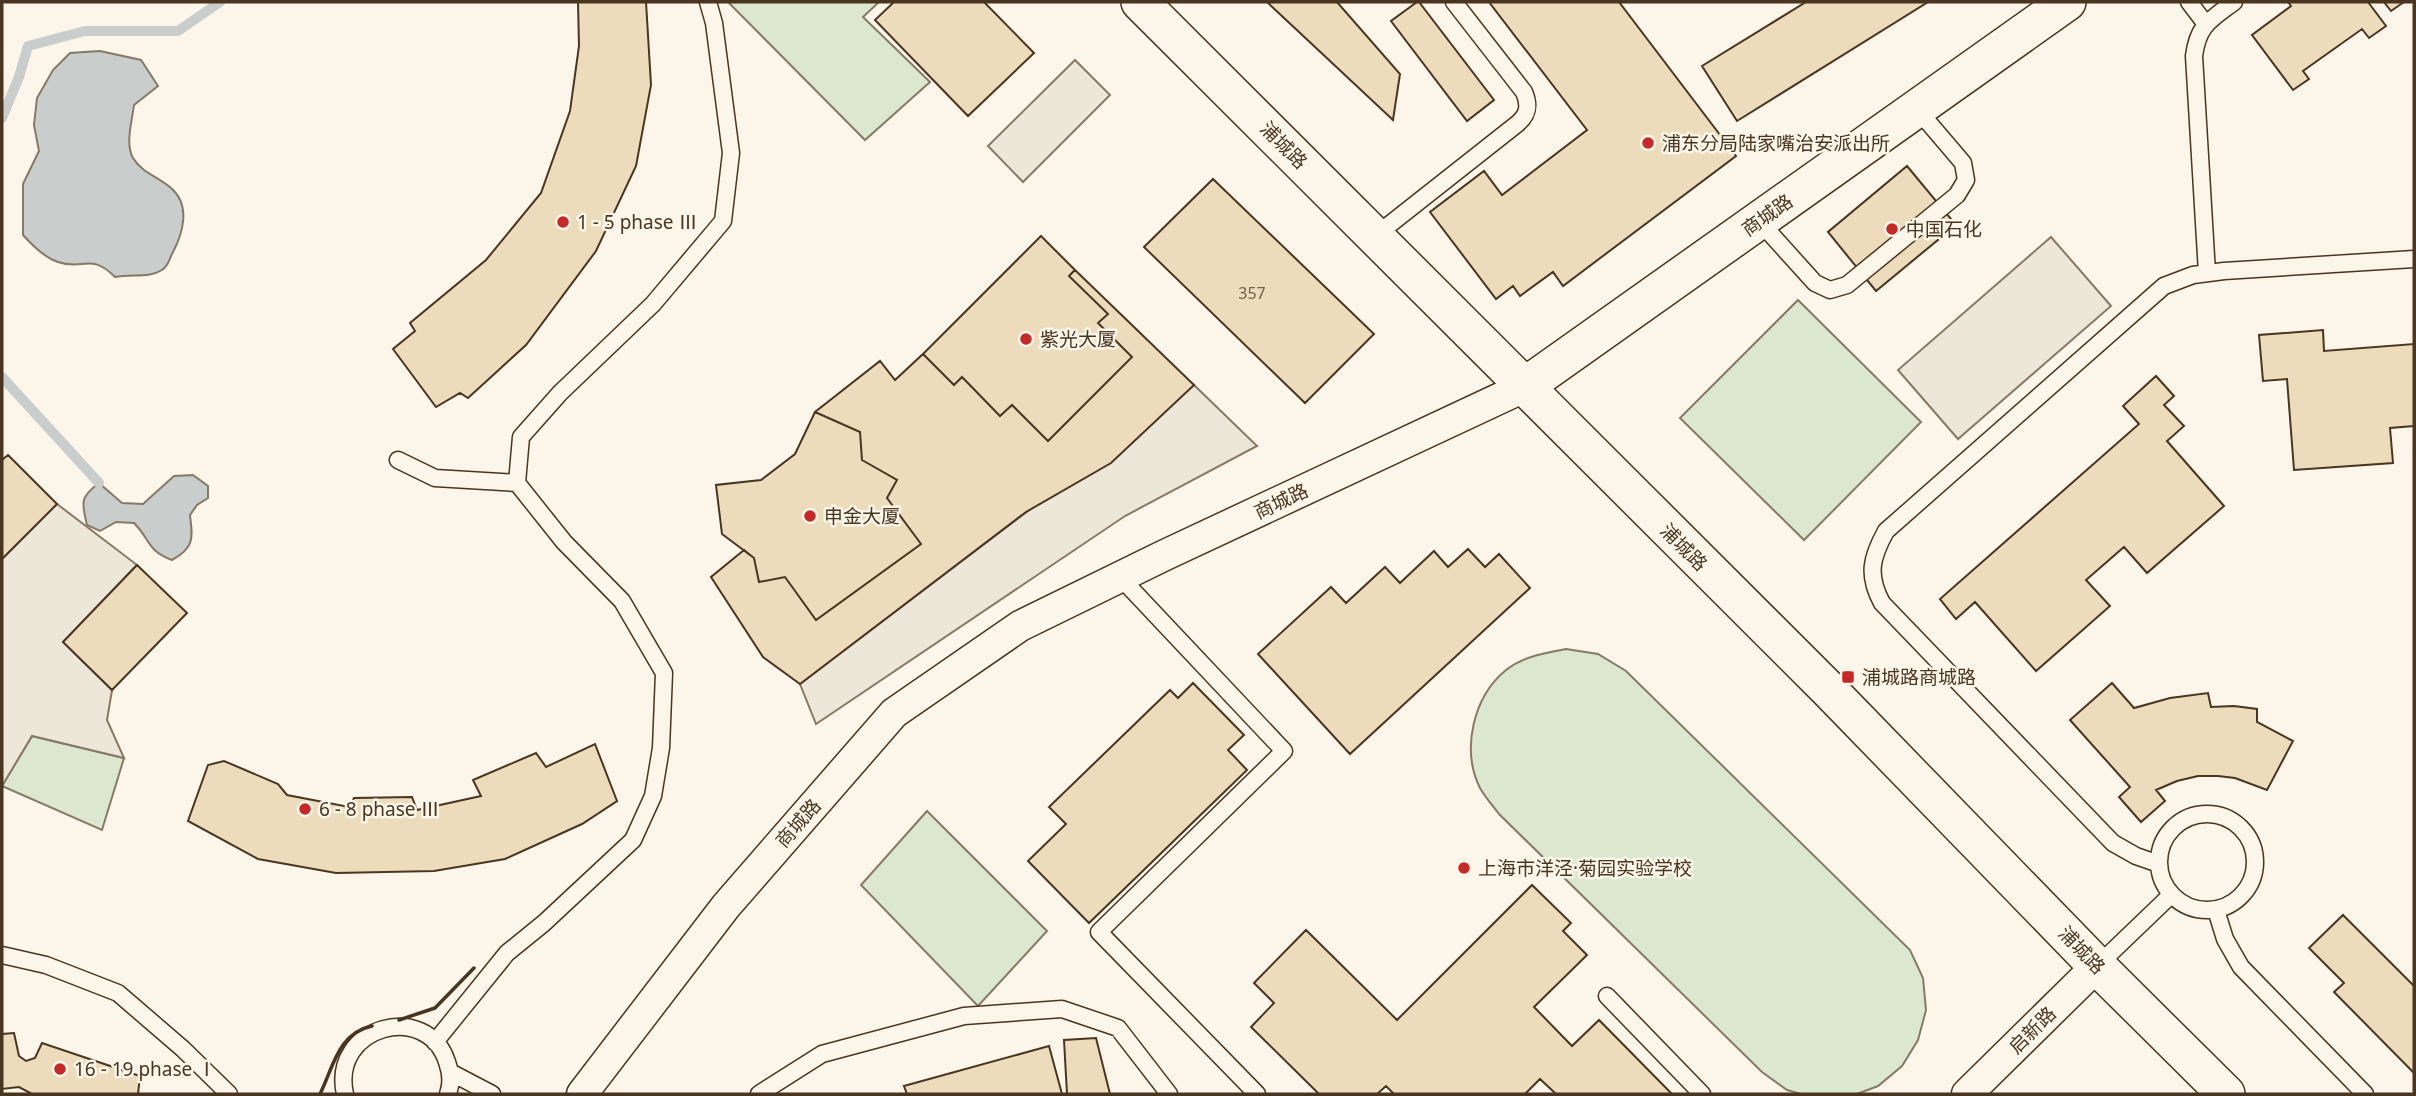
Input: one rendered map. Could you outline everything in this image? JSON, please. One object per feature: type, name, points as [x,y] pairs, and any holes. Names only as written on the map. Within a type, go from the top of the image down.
[{"type":"street","name":"浦城路","points":[[1140,2],[1828,689],[2226,1094]]},
{"type":"street","name":"商城路","points":[[582,1094],[726,906],[894,713],[1020,626],[1524,387],[2067,2]]},
{"type":"street","name":"启新路","points":[[1967,1094],[2097,965]]},
{"type":"lane","points":[[435,1042],[507,953],[544,923],[633,840],[653,796],[662,748],[664,673],[622,601],[564,542],[517,483],[521,436],[560,393],[653,304],[723,221],[731,153],[714,23],[708,2]]},
{"type":"lane","points":[[1375,236],[1517,124],[1528,110],[1524,92],[1454,2]]},
{"type":"lane","points":[[2189,2],[2205,23]]},
{"type":"lane","points":[[2207,273],[2194,56],[2196,39],[2205,23],[2234,2]]},
{"type":"lane","points":[[1759,221],[1815,283],[1830,290],[1847,285],[1957,195],[1966,180],[1963,163],[1917,109]]},
{"type":"lane","points":[[2158,864],[2136,856],[2113,842],[1882,603],[1874,587],[1872,568],[1876,550],[1886,531],[2164,286],[2193,275],[2207,273],[2414,259]]},
{"type":"lane","points":[[398,460],[435,478],[517,483]]},
{"type":"lane","points":[[1120,577],[1284,751],[1099,932],[1257,1094]]},
{"type":"lane","points":[[2195,816],[2225,818],[2238,826],[2248,837],[2255,866],[2251,881],[2243,894],[2216,910],[2200,910],[2171,895],[2162,880],[2158,864],[2161,848],[2169,833],[2182,822],[2195,816]]},
{"type":"lane","points":[[2097,965],[2171,895]]},
{"type":"lane","points":[[2216,910],[2225,939],[2241,967],[2365,1094]]},
{"type":"lane","points":[[2,955],[47,965],[118,993],[183,1049],[229,1094]]},
{"type":"lane","points":[[1606,996],[1702,1094]]},
{"type":"lane","points":[[759,1094],[822,1054],[964,1016],[1062,1009],[1118,1028],[1169,1094]]},
{"type":"lane","points":[[345,1094],[342,1082],[345,1064],[354,1048],[367,1035],[384,1028],[402,1027],[419,1031],[435,1042],[445,1056],[450,1072],[448,1094]]},
{"type":"lane","points":[[450,1072],[492,1094]]},
{"type":"green space","points":[[728,2],[879,2],[863,17],[930,82],[865,140]]},
{"type":"green space","points":[[1798,300],[1921,422],[1804,540],[1680,418]]},
{"type":"green space","points":[[1566,649],[1598,654],[1626,671],[1910,950],[1923,978],[1926,1010],[1918,1040],[1902,1066],[1878,1086],[1857,1094],[1801,1094],[1787,1090],[1762,1072],[1499,814],[1484,795],[1474,773],[1471,741],[1473,725],[1485,694],[1506,670],[1520,661]]},
{"type":"green space","points":[[32,736],[124,758],[102,830],[2,786]]},
{"type":"green space","points":[[927,811],[1047,931],[978,1006],[861,885]]},
{"type":"shaded area","points":[[100,51],[141,60],[158,86],[134,105],[130,132],[133,158],[141,167],[171,188],[181,202],[183,211],[180,236],[168,264],[157,273],[115,277],[99,265],[58,262],[44,254],[23,235],[23,184],[39,151],[34,125],[37,98],[53,70],[70,53]]},
{"type":"shaded area","points":[[1075,60],[1110,95],[1023,182],[988,146]]},
{"type":"shaded area","points":[[2051,237],[2111,306],[1958,439],[1898,370]]},
{"type":"shaded area","points":[[1194,385],[1257,446],[1125,516],[816,724],[800,684]]},
{"type":"shaded area","points":[[193,475],[208,486],[208,498],[197,505],[190,515],[192,530],[188,547],[172,560],[157,552],[134,523],[116,522],[100,531],[87,525],[85,497],[99,483],[122,503],[143,504],[174,476]]},
{"type":"shaded area","points":[[57,504],[137,565],[63,642],[112,690],[107,720],[124,758],[32,736],[2,786],[2,559]]},
{"type":"building","name":"1 - 5 phase Ⅲ","points":[[578,2],[646,2],[651,85],[636,166],[596,251],[526,345],[468,398],[460,393],[436,407],[393,349],[415,331],[410,323],[486,260],[541,193],[570,111],[579,46]]},
{"type":"building","points":[[894,2],[984,2],[1034,53],[968,116],[875,20]]},
{"type":"building","points":[[1267,2],[1337,2],[1400,74],[1393,120]]},
{"type":"building","points":[[1417,2],[1494,100],[1467,121],[1391,21]]},
{"type":"building","name":"浦东分局陆家嘴治安派出所","points":[[1489,2],[1619,2],[1736,156],[1563,286],[1553,272],[1520,296],[1513,286],[1496,299],[1430,212],[1484,171],[1502,195],[1587,130]]},
{"type":"building","points":[[1806,2],[1928,2],[1737,121],[1702,66]]},
{"type":"building","points":[[2288,2],[2368,2],[2386,26],[2369,38],[2362,29],[2303,71],[2309,79],[2293,90],[2252,35],[2291,6]]},
{"type":"building","points":[[2384,2],[2404,2],[2391,11]]},
{"type":"building","name":"中国石化","points":[[1907,166],[1956,225],[1876,291],[1828,232]]},
{"type":"building","points":[[1213,179],[1374,334],[1305,403],[1144,247]]},
{"type":"building","name":"紫光大厦","points":[[1041,236],[1075,270],[1069,276],[1108,314],[1098,323],[1132,357],[1048,441],[1012,405],[1000,416],[962,377],[954,385],[923,354]]},
{"type":"building","points":[[1075,270],[1194,385],[1111,463],[1026,512],[800,684],[763,657],[711,577],[744,550],[754,558],[759,582],[785,577],[816,620],[921,544],[887,498],[897,480],[862,460],[860,432],[815,412],[880,361],[895,380],[923,354],[954,385],[962,377],[1000,416],[1012,405],[1048,441],[1132,357],[1098,323],[1108,314],[1069,276]]},
{"type":"building","points":[[2323,330],[2324,351],[2414,344],[2414,426],[2390,428],[2393,463],[2294,470],[2287,379],[2263,381],[2259,335]]},
{"type":"building","points":[[2156,376],[2174,396],[2164,405],[2184,426],[2167,441],[2224,506],[2147,573],[2124,547],[2086,580],[2110,606],[2036,671],[1975,602],[1956,619],[1940,599],[2139,424],[2123,406]]},
{"type":"building","name":"申金大厦","points":[[815,412],[860,432],[862,460],[897,480],[887,498],[921,544],[816,620],[785,577],[759,582],[754,558],[722,534],[716,485],[761,480],[795,454]]},
{"type":"building","points":[[8,455],[57,504],[2,559],[2,460]]},
{"type":"building","points":[[1468,549],[1485,567],[1499,554],[1530,588],[1350,754],[1258,654],[1331,587],[1346,603],[1385,567],[1400,583],[1434,551],[1448,567]]},
{"type":"building","points":[[137,565],[187,613],[112,690],[63,642]]},
{"type":"building","points":[[1193,683],[1244,735],[1228,750],[1247,770],[1089,923],[1028,861],[1066,824],[1049,807],[1170,690],[1178,698]]},
{"type":"building","points":[[2112,683],[2134,708],[2170,698],[2208,693],[2211,707],[2257,709],[2257,722],[2293,741],[2267,790],[2235,778],[2218,776],[2198,776],[2177,781],[2156,790],[2165,801],[2141,822],[2119,797],[2130,787],[2070,720]]},
{"type":"building","name":"6 - 8 phase Ⅲ","points":[[595,744],[617,801],[582,824],[505,859],[434,871],[336,873],[258,859],[188,821],[208,765],[224,761],[278,784],[287,795],[349,807],[354,798],[412,797],[417,810],[481,796],[473,780],[536,753],[546,767]]},
{"type":"building","points":[[1532,885],[1571,923],[1563,931],[1587,955],[1534,1007],[1572,1046],[1599,1020],[1672,1094],[1556,1094],[1540,1079],[1525,1094],[1394,1094],[1386,1086],[1377,1094],[1319,1094],[1251,1027],[1274,1003],[1254,983],[1306,930],[1397,1020]]},
{"type":"building","points":[[2343,915],[2414,986],[2414,1073],[2334,992],[2344,983],[2309,948]]},
{"type":"building","name":"16 - 19 phase Ⅰ","points":[[14,1033],[19,1056],[26,1061],[35,1058],[42,1043],[140,1076],[138,1094],[32,1094],[19,1087],[2,1089],[2,1034]]},
{"type":"building","points":[[1096,1038],[1110,1094],[1067,1094],[1064,1040]]},
{"type":"building","points":[[1049,1046],[1062,1094],[907,1094],[904,1086]]},
{"type":"waterway","points":[[2,118],[28,46],[85,31],[178,31],[220,2]]},
{"type":"waterway","points":[[2,377],[99,483]]},
{"type":"wall","points":[[399,1020],[435,1008],[474,968]]},
{"type":"wall","points":[[320,1094],[344,1044],[351,1036],[372,1026]]},
{"type":"place","name":"浦东分局陆家嘴治安派出所","points":[[1648,143]]},
{"type":"place","name":"1 - 5 phase Ⅲ","points":[[563,222]]},
{"type":"place","name":"中国石化","points":[[1892,229]]},
{"type":"place","name":"紫光大厦","points":[[1026,339]]},
{"type":"place","name":"申金大厦","points":[[810,516]]},
{"type":"place","name":"浦城路商城路","points":[[1848,677]]},
{"type":"place","name":"6 - 8 phase Ⅲ","points":[[305,809]]},
{"type":"place","name":"上海市洋泾·菊园实验学校","points":[[1464,868]]},
{"type":"place","name":"16 - 19 phase Ⅰ","points":[[60,1069]]}]
